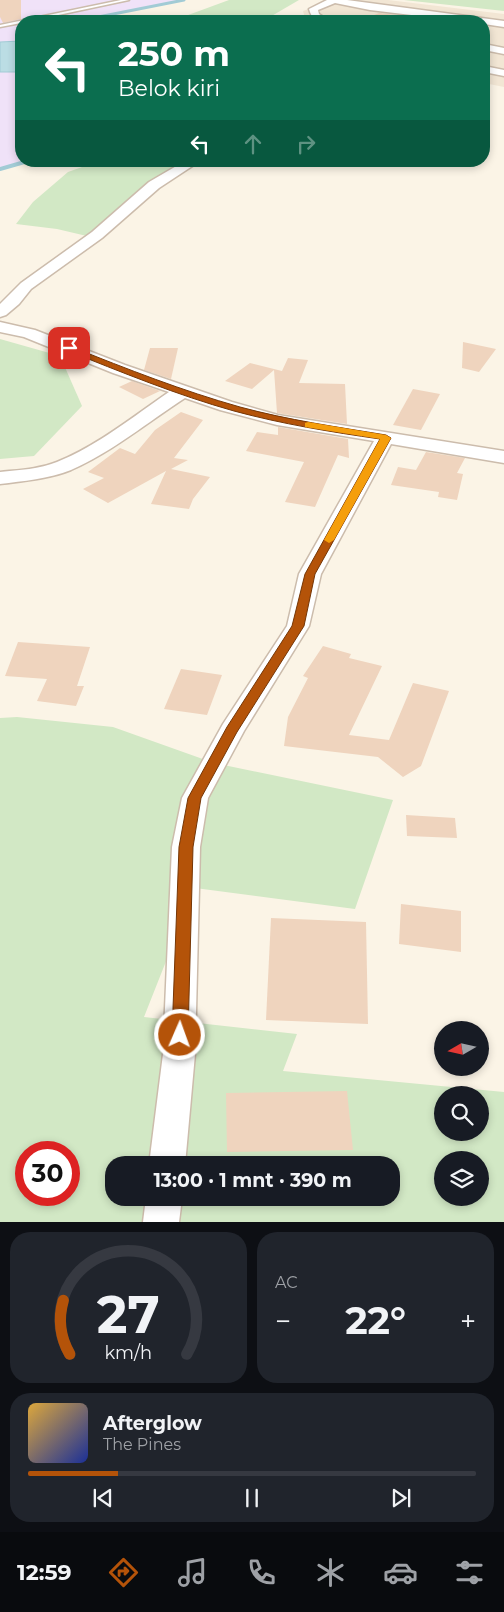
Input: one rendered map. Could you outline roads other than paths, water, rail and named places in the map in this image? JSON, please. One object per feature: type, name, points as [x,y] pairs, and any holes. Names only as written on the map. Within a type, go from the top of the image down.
[{"type":"street","points":[[316,15],[314,13],[314,8],[334,0],[416,15]]},
{"type":"street","points":[[370,7],[433,15]]},
{"type":"street","points":[[490,22],[504,24]]},
{"type":"street","points":[[490,28],[504,31]]},
{"type":"street","points":[[490,48],[504,51]]},
{"type":"street","points":[[490,70],[504,73]]},
{"type":"street","points":[[0,312],[14,301],[26,286],[97,235],[148,189],[164,177],[183,167]]},
{"type":"street","points":[[14,301],[30,334]]},
{"type":"street","points":[[0,328],[30,334],[120,369],[226,406],[277,420],[504,458]]},
{"type":"street","points":[[0,478],[43,472],[64,466],[101,446],[183,391]]},
{"type":"street","points":[[168,1156],[179,1054],[186,847],[195,798],[232,730],[298,626],[310,574],[386,438]]},
{"type":"street","points":[[161,1222],[163,1206]]},
{"type":"lane","points":[[56,15],[127,0]]},
{"type":"lane","points":[[56,15],[135,0]]},
{"type":"lane","points":[[0,27],[15,24]]},
{"type":"lane","points":[[0,27],[15,24]]},
{"type":"water","points":[[15,41],[15,72],[0,72],[0,42]]},
{"type":"waterway","points":[[108,15],[184,0]]},
{"type":"waterway","points":[[0,169],[15,165]]}]
